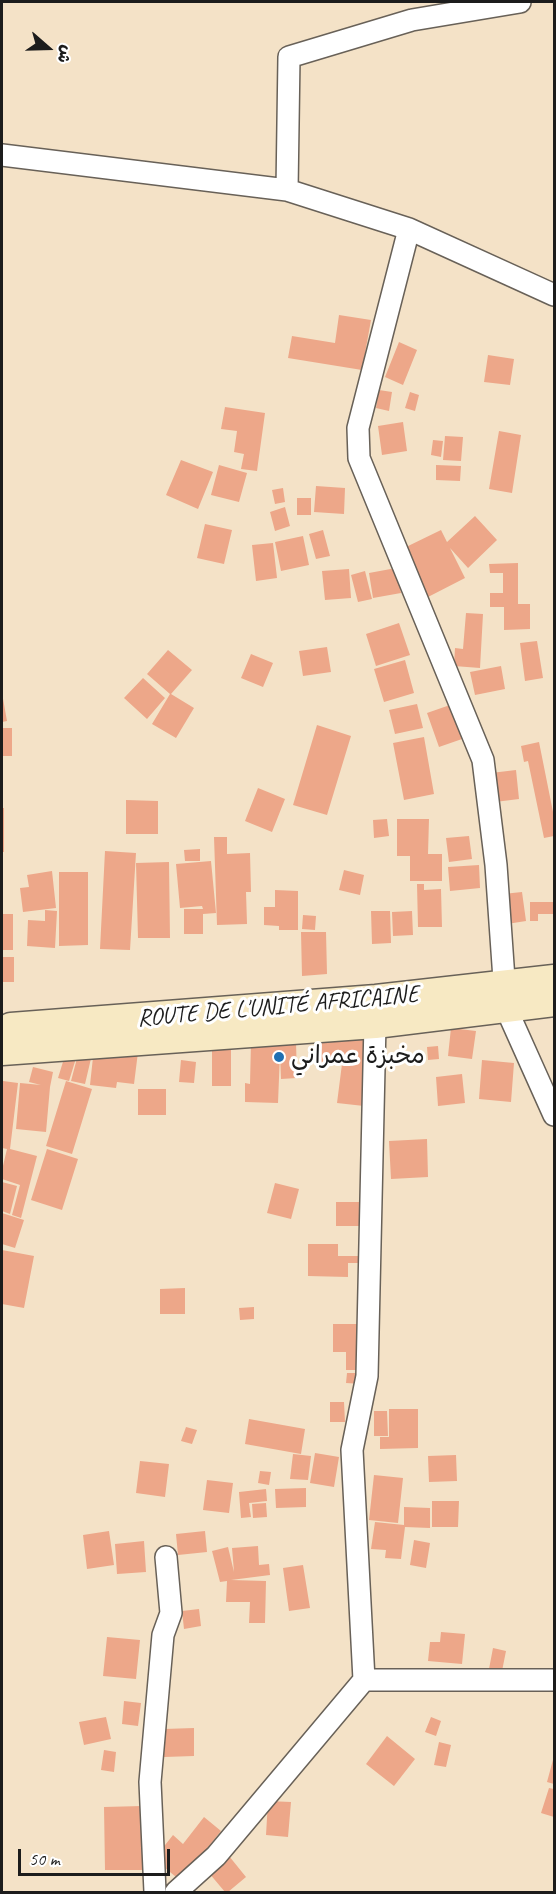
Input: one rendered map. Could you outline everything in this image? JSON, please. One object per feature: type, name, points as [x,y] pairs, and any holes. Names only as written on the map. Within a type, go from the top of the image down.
[{"type":"main road","name":"ROUTE DE L'UNITÉ AFRICAINE","points":[[2,1050],[375,1023],[505,997],[555,981]]},
{"type":"main road","name":"ROUTE DE L'UNITÉ AFRICAINE","points":[[2,1029],[376,1000],[505,997],[555,1001]]},
{"type":"street","points":[[287,190],[289,57],[412,11],[520,2]]},
{"type":"street","points":[[2,155],[287,190],[409,228],[555,295]]},
{"type":"street","points":[[409,228],[358,428],[359,458],[483,759],[496,865],[505,997],[555,1115]]},
{"type":"street","points":[[176,1893],[216,1856],[364,1680],[352,1450],[366,1376],[375,1023]]},
{"type":"street","points":[[154,1893],[150,1782],[163,1635],[171,1613],[166,1557]]},
{"type":"street","points":[[364,1680],[555,1680]]},
{"type":"building","points":[[339,315],[371,320],[362,370],[288,358],[292,336],[335,343]]},
{"type":"building","points":[[399,342],[417,350],[403,385],[385,377]]},
{"type":"building","points":[[488,355],[514,359],[510,385],[484,382]]},
{"type":"building","points":[[379,390],[392,392],[389,411],[376,408]]},
{"type":"building","points":[[410,392],[419,395],[415,411],[405,408]]},
{"type":"building","points":[[225,407],[265,413],[257,471],[241,469],[244,454],[234,452],[237,431],[221,429]]},
{"type":"building","points":[[403,422],[407,451],[382,455],[378,426]]},
{"type":"building","points":[[499,431],[521,435],[512,493],[489,489]]},
{"type":"building","points":[[445,436],[463,437],[461,461],[443,460]]},
{"type":"building","points":[[433,440],[443,441],[441,457],[431,455]]},
{"type":"building","points":[[181,460],[213,472],[198,509],[166,495]]},
{"type":"building","points":[[219,465],[247,473],[239,502],[211,495]]},
{"type":"building","points":[[436,465],[461,466],[460,481],[436,480]]},
{"type":"building","points":[[316,486],[345,488],[344,514],[314,512]]},
{"type":"building","points":[[283,488],[285,502],[275,504],[272,490]]},
{"type":"building","points":[[297,498],[311,498],[311,515],[297,515]]},
{"type":"building","points":[[285,507],[290,526],[275,531],[270,512]]},
{"type":"building","points":[[475,516],[497,540],[468,568],[450,548],[465,578],[428,597],[404,548],[441,530],[447,542]]},
{"type":"building","points":[[205,524],[232,530],[224,564],[197,558]]},
{"type":"building","points":[[323,530],[330,556],[316,559],[309,534]]},
{"type":"building","points":[[303,536],[309,565],[281,571],[275,542]]},
{"type":"building","points":[[273,543],[277,578],[256,581],[252,545]]},
{"type":"building","points":[[518,563],[518,604],[530,604],[530,629],[504,630],[504,607],[490,607],[490,593],[503,593],[503,573],[490,573],[489,564]]},
{"type":"building","points":[[396,568],[401,593],[373,598],[369,573]]},
{"type":"building","points":[[349,569],[351,598],[325,600],[322,571]]},
{"type":"building","points":[[365,571],[372,599],[358,602],[351,575]]},
{"type":"building","points":[[466,613],[483,614],[480,668],[454,666],[455,648],[463,649]]},
{"type":"building","points":[[399,623],[410,655],[376,666],[366,634]]},
{"type":"building","points":[[537,641],[543,678],[525,681],[520,643]]},
{"type":"building","points":[[327,647],[331,672],[303,676],[299,651]]},
{"type":"building","points":[[168,650],[192,670],[171,694],[194,708],[176,738],[152,724],[170,694],[147,674]]},
{"type":"building","points":[[251,654],[273,663],[263,687],[241,678]]},
{"type":"building","points":[[405,660],[414,693],[384,702],[374,669]]},
{"type":"building","points":[[501,666],[505,689],[475,695],[470,672]]},
{"type":"building","points":[[143,678],[165,698],[147,719],[124,698]]},
{"type":"building","points":[[2,693],[7,721],[2,722]]},
{"type":"building","points":[[417,704],[423,728],[395,734],[389,710]]},
{"type":"building","points":[[450,705],[462,739],[439,747],[427,713]]},
{"type":"building","points":[[317,725],[351,736],[327,815],[293,805]]},
{"type":"building","points":[[2,728],[12,728],[12,756],[2,756]]},
{"type":"building","points":[[424,737],[434,794],[404,800],[393,743]]},
{"type":"building","points":[[539,742],[554,817],[554,836],[544,838],[528,761],[524,762],[521,746]]},
{"type":"building","points":[[516,770],[519,799],[495,802],[491,773]]},
{"type":"building","points":[[258,788],[285,799],[272,832],[245,821]]},
{"type":"building","points":[[126,800],[158,801],[158,834],[126,834]]},
{"type":"building","points":[[2,808],[4,808],[4,852],[2,852]]},
{"type":"building","points":[[387,819],[389,836],[374,838],[373,820]]},
{"type":"building","points":[[397,819],[429,819],[428,854],[442,854],[442,881],[410,881],[410,856],[397,856]]},
{"type":"building","points":[[469,836],[472,859],[449,862],[446,838]]},
{"type":"building","points":[[214,837],[227,837],[227,854],[250,853],[251,892],[246,892],[247,924],[217,925]]},
{"type":"building","points":[[200,849],[200,861],[185,861],[184,850]]},
{"type":"building","points":[[105,851],[136,853],[130,950],[100,949]]},
{"type":"building","points":[[211,861],[216,913],[203,914],[203,934],[184,934],[184,909],[203,909],[202,906],[180,908],[176,864]]},
{"type":"building","points":[[169,862],[170,938],[138,938],[136,863]]},
{"type":"building","points":[[479,865],[480,888],[450,891],[448,867]]},
{"type":"building","points":[[344,870],[364,875],[360,895],[339,890]]},
{"type":"building","points":[[52,871],[56,908],[23,912],[20,888],[29,887],[27,875]]},
{"type":"building","points":[[59,872],[88,872],[88,945],[59,946]]},
{"type":"building","points":[[417,884],[424,884],[424,890],[441,889],[442,927],[418,927]]},
{"type":"building","points":[[275,890],[298,891],[298,930],[279,930],[279,926],[264,925],[264,907],[275,907]]},
{"type":"building","points":[[522,892],[526,921],[507,924],[503,894]]},
{"type":"building","points":[[530,902],[554,902],[553,914],[538,914],[538,921],[530,921]]},
{"type":"building","points":[[45,910],[57,911],[55,948],[27,946],[28,920],[45,921]]},
{"type":"building","points":[[371,911],[390,911],[391,943],[372,944]]},
{"type":"building","points":[[412,911],[413,935],[393,936],[392,912]]},
{"type":"building","points":[[2,914],[13,914],[13,950],[2,950]]},
{"type":"building","points":[[303,915],[316,916],[315,930],[302,929]]},
{"type":"building","points":[[301,932],[326,932],[327,974],[302,976]]},
{"type":"building","points":[[2,957],[14,957],[14,982],[2,982]]},
{"type":"building","points":[[451,1028],[476,1031],[472,1059],[448,1056]]},
{"type":"building","points":[[320,1034],[372,1041],[364,1106],[337,1103],[342,1064],[316,1061]]},
{"type":"building","points":[[251,1042],[296,1042],[297,1078],[281,1079],[280,1053],[278,1103],[245,1102],[245,1083],[250,1084]]},
{"type":"building","points":[[231,1045],[231,1086],[212,1086],[212,1046]]},
{"type":"building","points":[[438,1046],[439,1059],[428,1060],[427,1047]]},
{"type":"building","points":[[80,1047],[93,1050],[85,1084],[71,1081]]},
{"type":"building","points":[[94,1048],[138,1052],[134,1084],[117,1082],[116,1088],[90,1085]]},
{"type":"building","points":[[66,1052],[77,1055],[69,1081],[58,1078]]},
{"type":"building","points":[[181,1060],[196,1062],[194,1083],[179,1082]]},
{"type":"building","points":[[482,1060],[514,1063],[511,1102],[479,1099]]},
{"type":"building","points":[[33,1067],[53,1072],[46,1132],[16,1129],[20,1083],[41,1085],[29,1082]]},
{"type":"building","points":[[462,1074],[465,1103],[438,1106],[436,1077]]},
{"type":"building","points":[[3,1081],[18,1083],[10,1149],[37,1156],[21,1218],[12,1215],[20,1185],[2,1179],[7,1149],[2,1148]]},
{"type":"building","points":[[66,1081],[92,1089],[72,1154],[46,1146]]},
{"type":"building","points":[[138,1089],[166,1089],[166,1115],[138,1115]]},
{"type":"building","points":[[427,1139],[428,1177],[391,1179],[389,1141]]},
{"type":"building","points":[[47,1149],[78,1159],[62,1210],[31,1200]]},
{"type":"building","points":[[2,1182],[17,1186],[10,1214],[2,1211]]},
{"type":"building","points":[[275,1183],[299,1189],[291,1219],[267,1213]]},
{"type":"building","points":[[336,1202],[368,1202],[368,1226],[336,1226]]},
{"type":"building","points":[[2,1213],[24,1220],[15,1248],[2,1244]]},
{"type":"building","points":[[308,1244],[338,1244],[338,1256],[363,1256],[363,1263],[348,1263],[348,1277],[308,1276]]},
{"type":"building","points":[[2,1250],[34,1256],[24,1308],[2,1304]]},
{"type":"building","points":[[185,1288],[185,1314],[160,1314],[160,1289]]},
{"type":"building","points":[[254,1307],[254,1319],[240,1320],[239,1308]]},
{"type":"building","points":[[333,1324],[366,1324],[365,1370],[346,1370],[346,1352],[333,1352]]},
{"type":"building","points":[[347,1373],[362,1373],[362,1384],[346,1383]]},
{"type":"building","points":[[330,1402],[344,1402],[345,1422],[330,1422]]},
{"type":"building","points":[[389,1409],[418,1409],[418,1448],[380,1449],[380,1437],[389,1437]]},
{"type":"building","points":[[374,1411],[387,1411],[388,1436],[374,1436]]},
{"type":"building","points":[[249,1419],[305,1429],[301,1454],[245,1444]]},
{"type":"building","points":[[186,1427],[197,1430],[192,1444],[181,1441]]},
{"type":"building","points":[[315,1453],[339,1457],[334,1487],[310,1483]]},
{"type":"building","points":[[293,1454],[311,1456],[308,1480],[290,1479]]},
{"type":"building","points":[[456,1455],[457,1481],[429,1482],[428,1456]]},
{"type":"building","points":[[140,1461],[169,1464],[165,1497],[136,1493]]},
{"type":"building","points":[[260,1471],[271,1472],[269,1485],[258,1483]]},
{"type":"building","points":[[374,1475],[403,1478],[398,1523],[369,1520]]},
{"type":"building","points":[[207,1480],[233,1483],[229,1513],[203,1510]]},
{"type":"building","points":[[306,1488],[306,1507],[276,1508],[275,1489]]},
{"type":"building","points":[[266,1489],[267,1501],[249,1503],[251,1517],[241,1518],[239,1492]]},
{"type":"building","points":[[432,1501],[459,1501],[458,1527],[432,1527]]},
{"type":"building","points":[[266,1503],[267,1517],[253,1518],[252,1504]]},
{"type":"building","points":[[404,1507],[430,1508],[430,1528],[405,1527],[401,1559],[385,1558],[386,1550],[371,1549],[375,1522],[404,1525]]},
{"type":"building","points":[[109,1531],[114,1565],[87,1569],[83,1535]]},
{"type":"building","points":[[205,1531],[207,1552],[178,1555],[176,1534]]},
{"type":"building","points":[[414,1540],[430,1543],[426,1568],[410,1565]]},
{"type":"building","points":[[144,1541],[146,1572],[117,1574],[115,1544]]},
{"type":"building","points":[[258,1546],[259,1565],[269,1564],[270,1575],[231,1580],[266,1581],[265,1623],[249,1623],[250,1602],[226,1602],[227,1581],[220,1582],[212,1551],[228,1547],[234,1572],[232,1548]]},
{"type":"building","points":[[303,1565],[310,1608],[289,1611],[283,1568]]},
{"type":"building","points":[[199,1609],[201,1626],[184,1629],[182,1611]]},
{"type":"building","points":[[441,1632],[465,1634],[462,1664],[428,1661],[430,1642],[440,1642]]},
{"type":"building","points":[[107,1637],[140,1640],[136,1679],[103,1676]]},
{"type":"building","points":[[493,1648],[506,1651],[502,1671],[489,1669]]},
{"type":"building","points":[[124,1701],[141,1703],[138,1726],[122,1724]]},
{"type":"building","points":[[106,1717],[111,1739],[84,1745],[79,1722]]},
{"type":"building","points":[[431,1717],[441,1721],[436,1736],[425,1732]]},
{"type":"building","points":[[194,1728],[194,1756],[164,1757],[164,1729]]},
{"type":"building","points":[[387,1736],[415,1759],[394,1786],[366,1764]]},
{"type":"building","points":[[439,1742],[451,1745],[446,1767],[434,1765]]},
{"type":"building","points":[[104,1750],[116,1752],[114,1772],[101,1770]]},
{"type":"building","points":[[554,1756],[554,1784],[547,1782]]},
{"type":"building","points":[[549,1788],[554,1789],[554,1817],[541,1813]]},
{"type":"building","points":[[268,1801],[291,1802],[288,1837],[266,1835]]},
{"type":"building","points":[[142,1806],[143,1870],[105,1870],[104,1807]]},
{"type":"building","points":[[204,1817],[221,1831],[181,1881],[154,1859],[173,1835],[183,1844]]},
{"type":"building","points":[[229,1856],[246,1877],[225,1892],[209,1873]]},
{"type":"place","name":"مخبزة عمراني","points":[[279,1057]]}]
